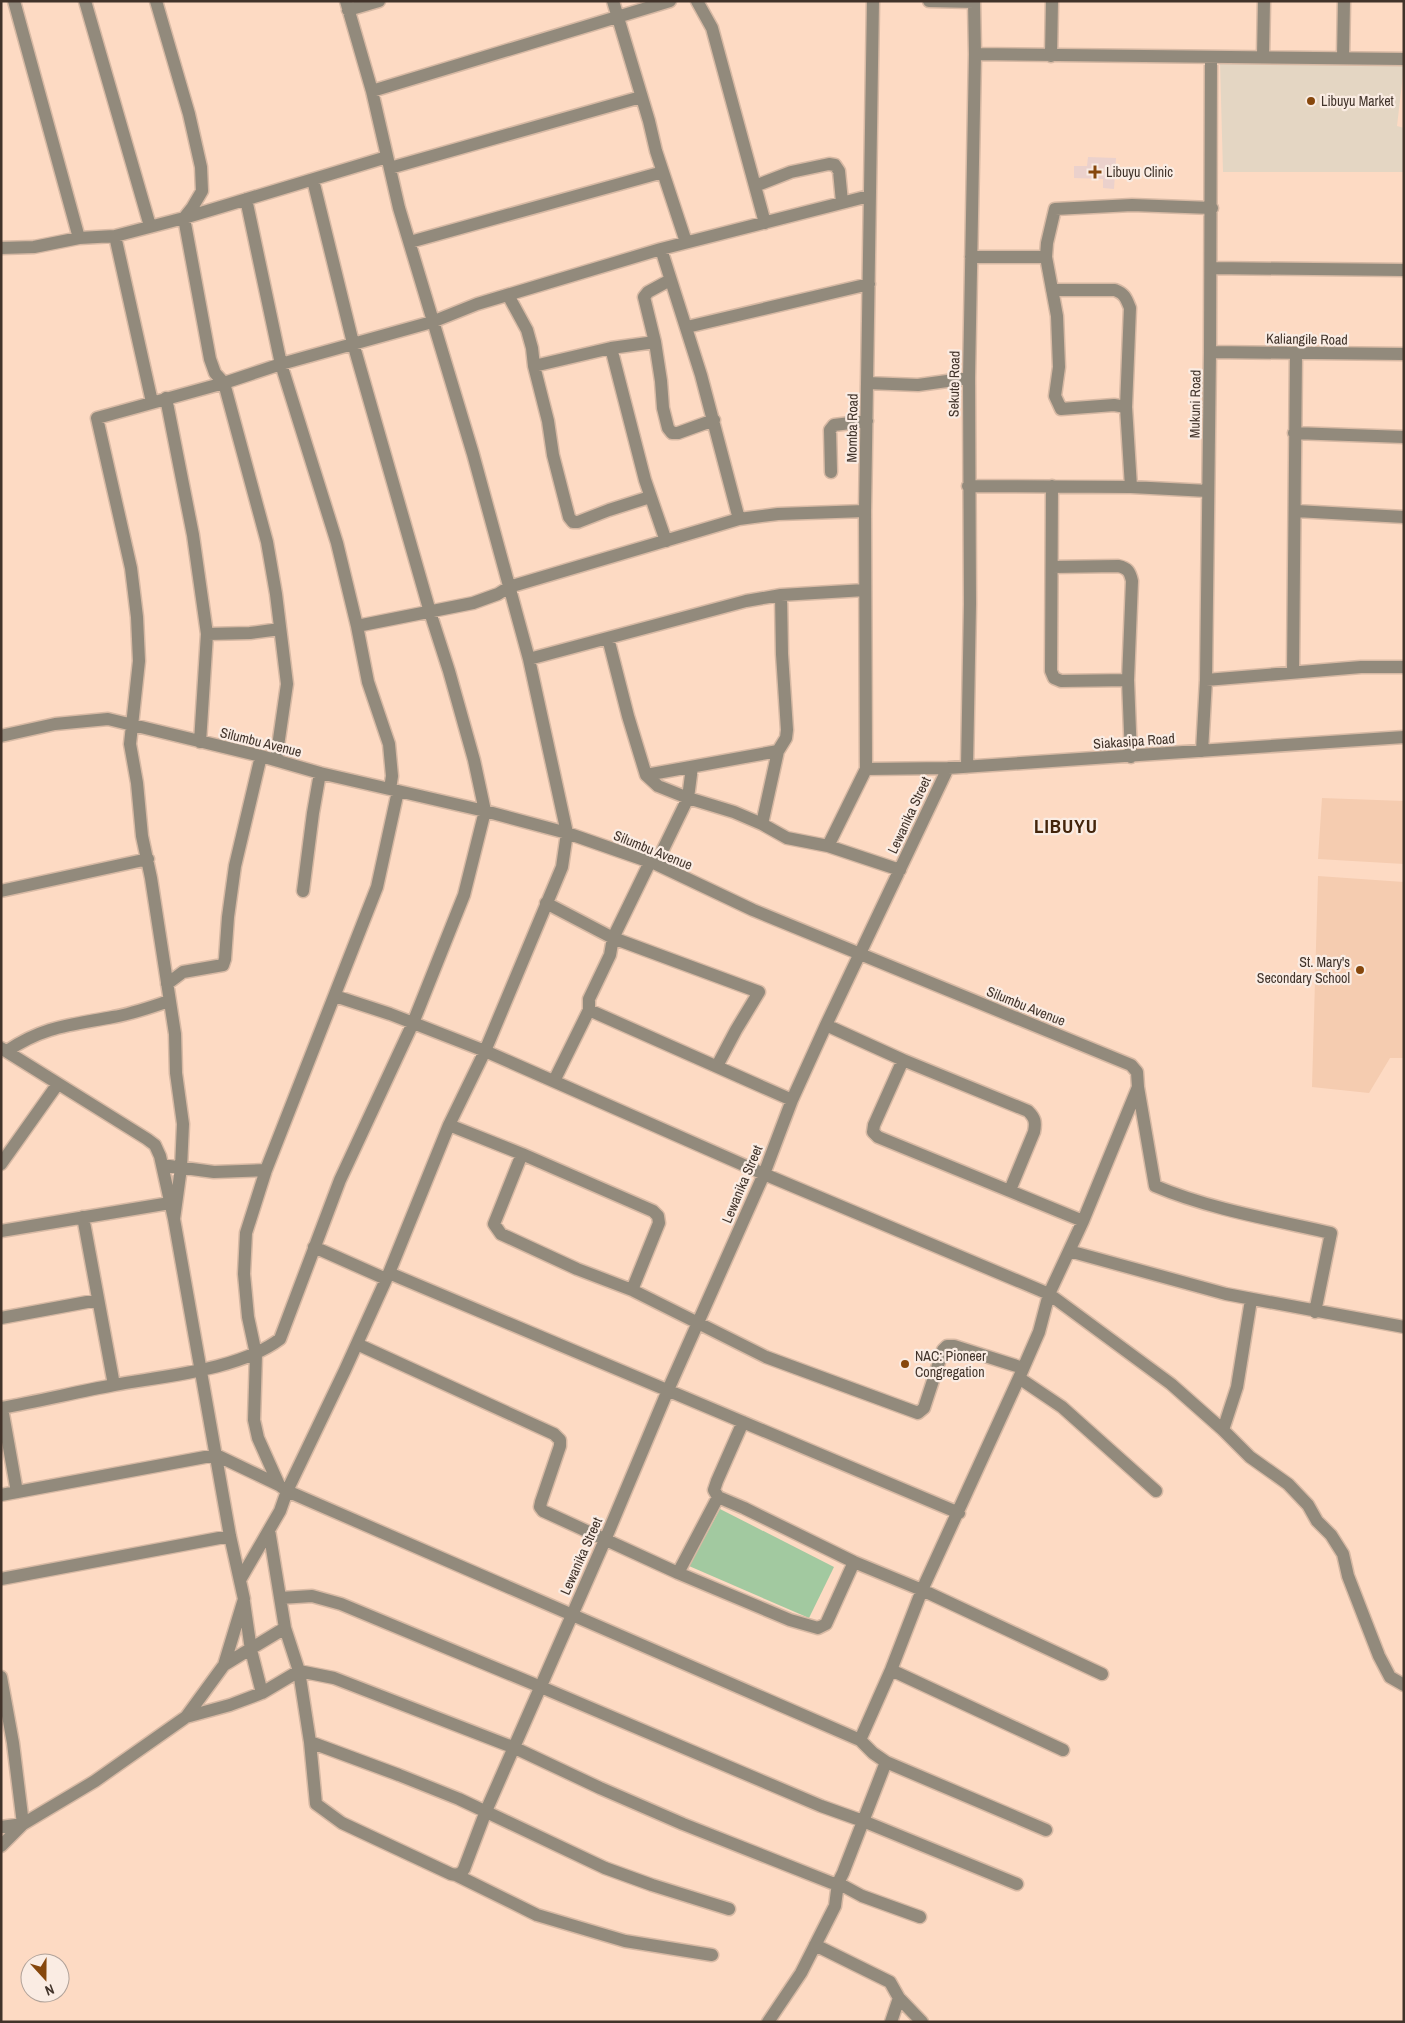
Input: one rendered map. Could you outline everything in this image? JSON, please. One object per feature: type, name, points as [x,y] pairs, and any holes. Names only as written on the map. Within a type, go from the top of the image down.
[{"type":"street","points":[[14,1],[79,238]]},
{"type":"street","points":[[85,1],[150,226]]},
{"type":"street","points":[[156,1],[189,114],[201,166],[202,191],[184,218],[210,359],[215,373],[224,383],[267,542],[276,594],[287,684],[276,760]]},
{"type":"street","points":[[240,1580],[280,1511],[283,1488],[357,1344],[388,1276],[449,1125],[485,1051],[562,867],[566,833],[529,659],[473,454],[399,208],[372,91],[347,6],[379,1]]},
{"type":"street","points":[[613,1],[663,172],[686,242]]},
{"type":"street","points":[[372,91],[670,1]]},
{"type":"street","points":[[697,1],[712,28],[765,224]]},
{"type":"street","name":"Momba Road","points":[[828,846],[866,769],[865,511],[872,1]]},
{"type":"street","points":[[929,1],[974,2]]},
{"type":"street","points":[[1051,56],[1052,1]]},
{"type":"street","points":[[1263,56],[1264,1]]},
{"type":"street","points":[[1343,57],[1344,1]]},
{"type":"street","name":"Sekute Road","points":[[967,767],[970,604],[968,486],[975,54],[974,2]]},
{"type":"street","points":[[975,54],[1404,59]]},
{"type":"street","name":"Mukuni Road","points":[[1202,751],[1206,680],[1212,208],[1211,57]]},
{"type":"street","points":[[1,248],[34,247],[79,238],[115,236],[313,180],[641,97]]},
{"type":"street","points":[[755,186],[791,172],[829,164],[835,165],[839,171],[842,202]]},
{"type":"street","points":[[410,242],[663,172]]},
{"type":"street","points":[[17,1492],[2,1408],[114,1385],[201,1370],[256,1354],[280,1339],[314,1247],[360,1134],[413,1023],[464,896],[485,812],[474,760],[353,343],[313,180]]},
{"type":"street","points":[[173,1203],[181,1168],[183,1124],[176,1073],[175,1034],[148,859],[142,836],[137,784],[130,744],[139,661],[137,617],[131,568],[97,418],[224,383],[353,343],[432,322],[508,294],[661,249],[869,196]]},
{"type":"street","points":[[246,199],[281,364],[337,543],[368,682],[389,744],[394,790],[377,887],[266,1170],[246,1233],[243,1254],[248,1317],[256,1354],[253,1395],[256,1429],[264,1455],[283,1488]]},
{"type":"street","points":[[1126,407],[1114,405],[1061,409],[1055,396],[1059,345],[1057,316],[1046,257],[1047,243],[1055,209],[1132,205],[1212,208]]},
{"type":"street","points":[[115,236],[152,402]]},
{"type":"street","points":[[661,249],[714,420],[739,519]]},
{"type":"street","points":[[971,257],[1046,257]]},
{"type":"street","points":[[1211,268],[1404,270]]},
{"type":"street","points":[[670,280],[648,292],[644,297],[655,342],[663,408],[668,428],[672,433],[678,433],[714,420]]},
{"type":"street","points":[[686,327],[869,284]]},
{"type":"street","points":[[1052,290],[1115,290],[1124,294],[1130,308],[1126,407],[1130,486]]},
{"type":"street","points":[[508,294],[527,330],[532,348],[553,456],[569,517],[573,522],[578,522],[609,510],[650,498]]},
{"type":"street","points":[[534,366],[611,348],[655,342]]},
{"type":"street","points":[[611,348],[650,498],[666,541]]},
{"type":"street","name":"Kaliangile Road","points":[[1210,352],[1404,354]]},
{"type":"street","points":[[1293,673],[1296,354]]},
{"type":"street","points":[[867,383],[918,385],[969,378]]},
{"type":"street","points":[[166,398],[193,535],[207,634],[200,742]]},
{"type":"street","points":[[831,472],[830,430],[834,426],[867,421]]},
{"type":"street","points":[[1294,433],[1404,437]]},
{"type":"street","points":[[968,486],[1130,486],[1208,491]]},
{"type":"street","points":[[1052,486],[1051,671],[1054,678],[1061,681],[1128,680]]},
{"type":"street","points":[[357,626],[473,603],[498,594],[509,587],[739,519],[778,514],[865,511]]},
{"type":"street","points":[[1296,512],[1404,517]]},
{"type":"street","points":[[1052,566],[1118,566],[1125,567],[1130,572],[1132,581],[1128,680],[1131,757]]},
{"type":"street","points":[[529,659],[737,604],[780,595],[866,590]]},
{"type":"street","points":[[762,824],[778,751],[786,738],[787,730],[780,595]]},
{"type":"street","points":[[207,634],[250,633],[280,629]]},
{"type":"street","points":[[608,638],[628,716],[646,775],[658,786],[688,798],[734,812],[762,824],[787,838],[828,846],[900,870]]},
{"type":"street","points":[[1206,680],[1361,667],[1404,666]]},
{"type":"street","name":"Silumbu Avenue","points":[[1,736],[55,724],[108,719],[566,833],[653,863],[754,910],[1131,1064],[1137,1072],[1138,1087]]},
{"type":"street","name":"Siakasipa Road","points":[[866,769],[967,767],[1404,737]]},
{"type":"street","points":[[646,775],[778,751]]},
{"type":"street","points":[[167,984],[183,972],[223,965],[239,847],[261,756]]},
{"type":"street","points":[[554,1081],[589,1010],[589,999],[610,955],[613,938],[688,798],[692,766]]},
{"type":"street","name":"Lewanika Street","points":[[456,1875],[464,1869],[486,1811],[605,1540],[668,1390],[764,1174],[792,1100],[826,1024],[948,768]]},
{"type":"street","points":[[303,891],[320,773]]},
{"type":"street","points":[[1,891],[148,859]]},
{"type":"street","points":[[546,902],[613,938],[759,992],[717,1066]]},
{"type":"street","points":[[335,996],[413,1023],[485,1051],[764,1174],[1049,1294],[1171,1384],[1224,1430],[1250,1456],[1288,1484],[1308,1505],[1317,1521],[1331,1535],[1343,1554],[1348,1576],[1379,1656],[1390,1678],[1404,1685]]},
{"type":"street","points":[[169,1001],[116,1017],[72,1023],[43,1031],[4,1050],[155,1145],[173,1203],[174,1219],[230,1536],[244,1599],[251,1650],[262,1693]]},
{"type":"street","points":[[589,1010],[792,1100]]},
{"type":"street","points":[[826,1024],[903,1060],[1028,1111],[1034,1116],[1036,1124],[1034,1132],[1010,1190]]},
{"type":"street","points":[[903,1060],[874,1125],[873,1132],[878,1136],[1083,1221]]},
{"type":"street","points":[[1,1164],[57,1085]]},
{"type":"street","points":[[860,1740],[891,1670],[922,1590],[1022,1373],[1038,1332],[1049,1294],[1083,1221],[1138,1087]]},
{"type":"street","points":[[1138,1087],[1155,1186],[1170,1193],[1267,1219],[1331,1233],[1315,1312]]},
{"type":"street","points":[[449,1125],[522,1154],[653,1211],[658,1216],[659,1223],[632,1290]]},
{"type":"street","points":[[522,1154],[494,1224],[496,1230],[501,1234],[577,1269],[632,1290],[766,1357],[918,1413],[924,1408],[943,1350],[947,1346],[954,1346],[1022,1373],[1156,1491]]},
{"type":"street","points":[[162,1165],[214,1172],[266,1170]]},
{"type":"street","points":[[1,1231],[173,1203]]},
{"type":"street","points":[[83,1217],[114,1385]]},
{"type":"street","points":[[314,1247],[668,1390],[959,1513]]},
{"type":"street","points":[[1069,1250],[1174,1281],[1252,1300],[1404,1327]]},
{"type":"street","points":[[1,1318],[98,1300]]},
{"type":"street","points":[[1224,1430],[1237,1387],[1252,1300]]},
{"type":"street","points":[[357,1344],[554,1434],[560,1440],[560,1446],[540,1507],[543,1511],[678,1573],[790,1620],[818,1628],[826,1624],[854,1562]]},
{"type":"street","points":[[742,1422],[714,1490],[718,1497],[854,1562],[922,1590],[1102,1674]]},
{"type":"street","points":[[1,1495],[216,1455],[283,1488],[571,1616],[860,1740],[873,1753],[886,1762],[1046,1830]]},
{"type":"street","points":[[678,1573],[718,1497]]},
{"type":"street","points":[[269,1530],[285,1628],[299,1671],[310,1742],[316,1804],[342,1823],[456,1875],[537,1915],[625,1941],[712,1955]]},
{"type":"street","points":[[1,1579],[230,1536]]},
{"type":"street","points":[[280,1598],[312,1596],[326,1599],[541,1687],[812,1802],[1017,1884]]},
{"type":"street","points":[[1,1846],[23,1824],[95,1780],[186,1717],[224,1665],[244,1599]]},
{"type":"street","points":[[224,1665],[285,1628]]},
{"type":"street","points":[[891,1670],[1064,1750]]},
{"type":"street","points":[[186,1717],[230,1705],[262,1693],[299,1671],[334,1678],[515,1748],[600,1788],[708,1835],[832,1883],[838,1883],[862,1896],[920,1917]]},
{"type":"street","points":[[1,1677],[7,1743],[23,1824]]},
{"type":"street","points":[[310,1742],[399,1775],[486,1811],[605,1868],[729,1909]]},
{"type":"street","points":[[768,2022],[801,1972],[835,1906],[838,1883],[886,1762]]},
{"type":"street","points":[[1,1827],[23,1824]]},
{"type":"street","points":[[815,1945],[890,1982],[899,1998],[922,2022]]},
{"type":"street","points":[[891,2022],[899,1998]]},
{"type":"shaded area","name":"Libuyu Market","points":[[1220,62],[1404,66],[1397,126],[1404,128],[1404,172],[1223,172]]},
{"type":"shaded area","name":"Libuyu Clinic","points":[[1088,157],[1116,158],[1114,189],[1103,188],[1103,179],[1074,178],[1074,166],[1087,166]]},
{"type":"shaded area","points":[[1322,798],[1404,801],[1404,864],[1318,859]]},
{"type":"shaded area","name":"St. Mary's Secondary School","points":[[1318,876],[1404,882],[1404,1058],[1390,1058],[1369,1093],[1312,1087]]},
{"type":"green space","points":[[720,1509],[834,1567],[809,1618],[689,1566]]},
{"type":"place","name":"Libuyu Market","points":[[1311,101]]},
{"type":"place","name":"Libuyu Clinic","points":[[1095,172]]},
{"type":"place","name":"St. Mary's Secondary School","points":[[1360,970]]},
{"type":"place","name":"NAC: Pioneer Congregation","points":[[905,1364]]},
{"type":"district","name":"LIBUYU","points":[[1066,826]]}]
